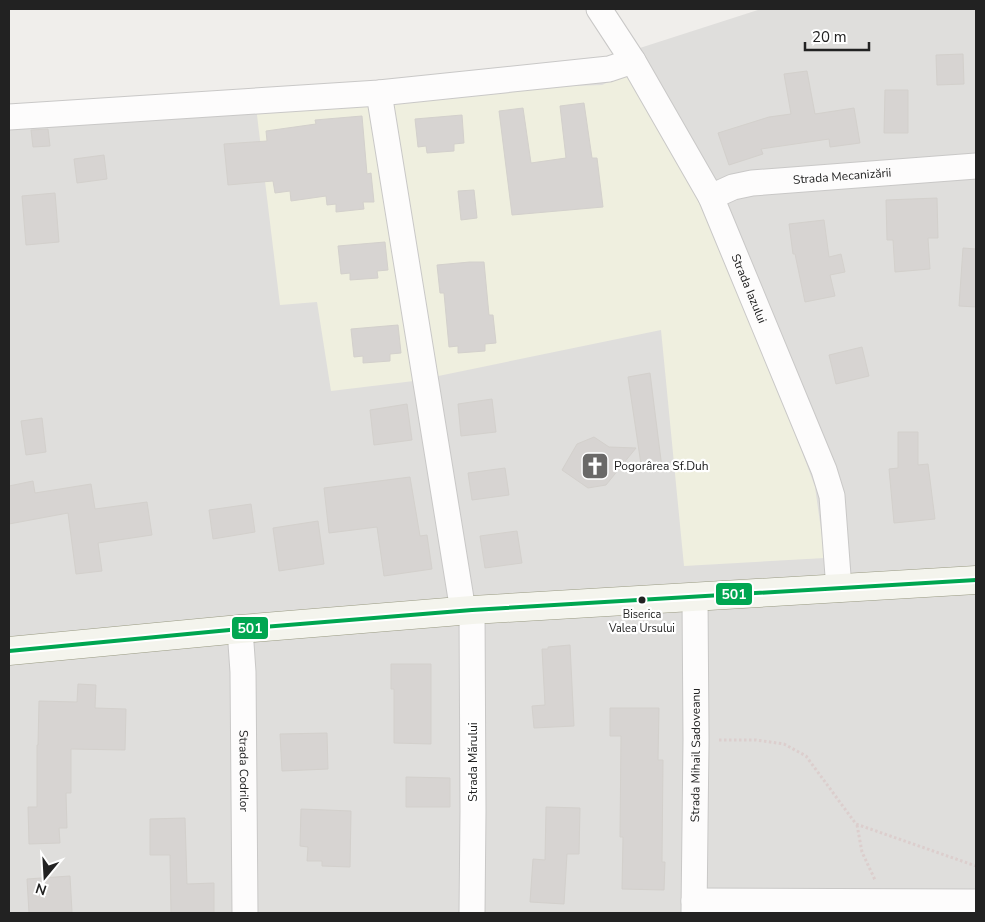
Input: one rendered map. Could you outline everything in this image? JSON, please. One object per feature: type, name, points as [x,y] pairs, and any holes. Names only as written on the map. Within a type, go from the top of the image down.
[{"type":"main road","points":[[9,651],[240,629],[467,611],[976,580]]},
{"type":"street","name":"Strada Iazului","points":[[600,9],[711,197],[830,485],[839,589]]},
{"type":"street","points":[[9,117],[378,93],[609,69],[633,62]]},
{"type":"street","name":"Strada Mărului","points":[[378,93],[467,611],[473,811],[472,913]]},
{"type":"street","name":"Strada Mecanizării","points":[[711,197],[733,186],[752,183],[976,166]]},
{"type":"street","name":"Strada Mihail Sadoveanu","points":[[694,907],[695,597]]},
{"type":"street","name":"Strada Codrilor","points":[[240,629],[245,913]]},
{"type":"street","points":[[694,907],[914,908],[976,902]]},
{"type":"path","points":[[696,740],[756,740],[784,744],[806,756],[856,824],[862,852],[871,875],[876,882]]},
{"type":"path","points":[[856,824],[976,866]]},
{"type":"shaded area","points":[[761,9],[976,9],[976,913],[9,913],[9,110],[586,72],[615,56]]},
{"type":"green space","points":[[627,74],[716,229],[774,375],[815,487],[825,558],[684,566],[661,330],[414,381],[331,391],[317,302],[280,305],[256,107],[379,93],[602,85]]},
{"type":"building","points":[[963,54],[964,84],[937,85],[936,55]]},
{"type":"building","points":[[807,71],[815,114],[854,108],[860,143],[830,147],[829,139],[761,149],[763,154],[729,165],[718,133],[769,117],[791,114],[784,74]]},
{"type":"building","points":[[885,90],[908,90],[908,133],[884,133]]},
{"type":"building","points":[[584,103],[592,158],[597,158],[603,207],[512,215],[499,111],[523,108],[531,163],[566,158],[560,106]]},
{"type":"building","points":[[462,115],[464,143],[454,144],[454,151],[427,153],[426,146],[418,147],[415,119]]},
{"type":"building","points":[[362,116],[367,174],[371,173],[374,202],[363,202],[364,209],[336,212],[336,204],[327,205],[326,196],[291,201],[290,191],[275,193],[273,181],[228,185],[224,144],[267,141],[266,131],[316,124],[315,120]]},
{"type":"building","points":[[48,129],[50,146],[33,147],[31,130]]},
{"type":"building","points":[[104,155],[107,179],[77,183],[74,159]]},
{"type":"building","points":[[474,190],[477,218],[461,220],[458,191]]},
{"type":"building","points":[[55,193],[59,242],[26,245],[22,196]]},
{"type":"building","points":[[937,198],[938,238],[928,238],[930,269],[895,272],[893,240],[887,240],[886,200]]},
{"type":"building","points":[[824,220],[829,257],[841,254],[845,272],[830,275],[835,296],[805,302],[795,254],[793,254],[789,224]]},
{"type":"building","points":[[385,242],[388,270],[377,271],[378,278],[350,280],[350,273],[341,274],[338,246]]},
{"type":"building","points":[[963,248],[976,249],[976,307],[959,306]]},
{"type":"building","points":[[484,262],[489,315],[493,315],[496,343],[485,344],[485,351],[458,353],[458,346],[449,347],[444,293],[440,293],[437,265]]},
{"type":"building","points":[[398,325],[401,353],[390,354],[390,361],[363,363],[363,356],[354,357],[351,329]]},
{"type":"building","points":[[862,347],[869,376],[836,384],[829,355]]},
{"type":"building","points":[[650,373],[662,468],[642,471],[628,377]]},
{"type":"building","points":[[492,399],[496,432],[461,436],[458,404]]},
{"type":"building","points":[[407,404],[412,440],[374,445],[370,410]]},
{"type":"building","points":[[42,418],[46,452],[26,455],[21,421]]},
{"type":"building","points":[[898,432],[918,432],[918,465],[928,464],[935,519],[894,523],[889,469],[898,468]]},
{"type":"building","name":"Pogorârea Sf.Duh","points":[[594,437],[609,447],[636,448],[606,485],[588,488],[562,470],[577,444]]},
{"type":"building","points":[[505,468],[509,495],[472,500],[468,473]]},
{"type":"building","points":[[410,477],[420,536],[427,535],[432,569],[384,576],[377,527],[329,533],[324,488]]},
{"type":"building","points":[[33,481],[35,493],[91,484],[95,509],[147,502],[152,535],[98,543],[102,571],[76,574],[68,513],[9,524],[9,486]]},
{"type":"building","points":[[251,504],[255,532],[213,539],[209,510]]},
{"type":"building","points":[[318,521],[324,564],[279,571],[273,528]]},
{"type":"building","points":[[517,531],[522,563],[485,568],[480,536]]},
{"type":"building","points":[[570,645],[574,726],[534,728],[532,706],[545,705],[542,649]]},
{"type":"building","points":[[391,664],[431,664],[431,744],[394,743],[394,689],[391,689]]},
{"type":"building","points":[[78,684],[96,685],[95,708],[126,709],[125,750],[71,749],[71,793],[66,793],[67,828],[59,828],[60,843],[29,844],[28,807],[37,807],[39,701],[77,702]]},
{"type":"building","points":[[610,708],[659,708],[658,760],[663,760],[662,862],[665,862],[664,890],[622,889],[623,837],[620,837],[621,736],[610,736]]},
{"type":"building","points":[[327,733],[328,769],[282,771],[280,734]]},
{"type":"building","points":[[406,777],[450,778],[450,807],[406,807]]},
{"type":"building","points":[[546,807],[580,808],[579,854],[567,854],[564,904],[530,902],[533,859],[545,860]]},
{"type":"building","points":[[301,809],[351,811],[350,867],[322,866],[322,861],[307,861],[308,847],[300,846]]},
{"type":"building","points":[[185,818],[187,884],[214,883],[214,913],[171,913],[170,855],[150,855],[150,819]]},
{"type":"building","points":[[70,876],[72,912],[29,913],[27,879]]},
{"type":"transit line","name":"501","points":[[9,651],[240,629],[472,610],[976,580]]},
{"type":"place","name":"Pogorârea Sf.Duh","points":[[595,466]]},
{"type":"place","name":"Biserica Valea Ursului","points":[[642,600]]}]
